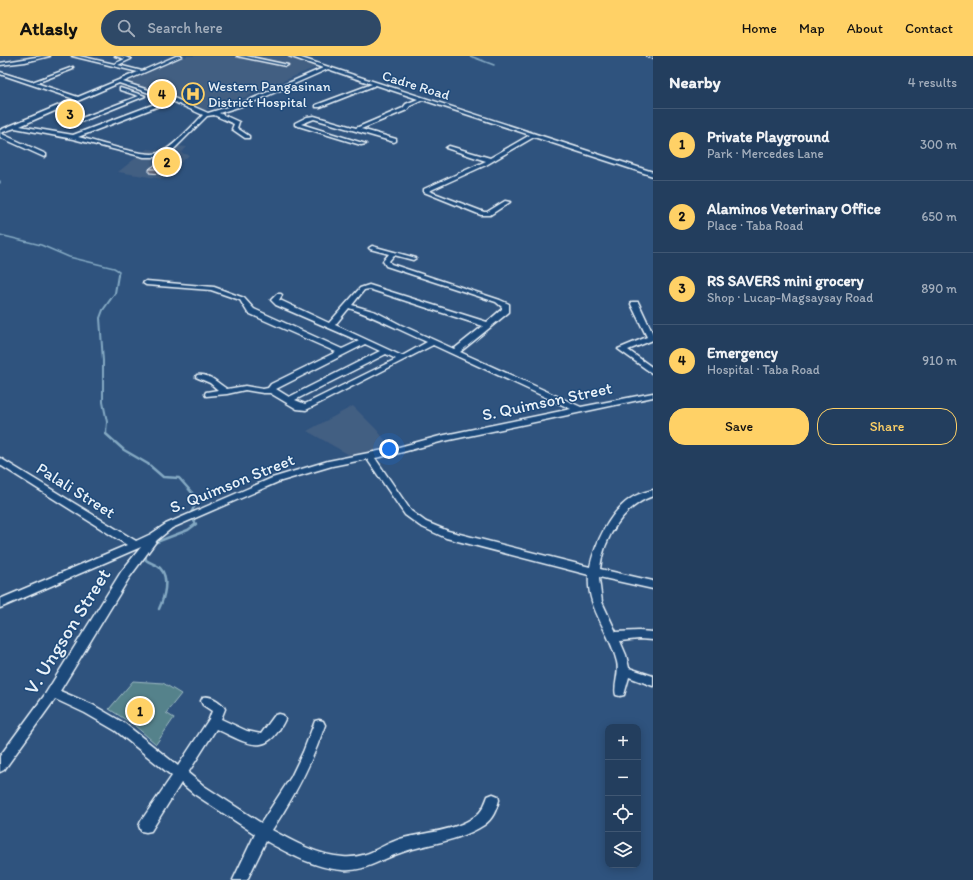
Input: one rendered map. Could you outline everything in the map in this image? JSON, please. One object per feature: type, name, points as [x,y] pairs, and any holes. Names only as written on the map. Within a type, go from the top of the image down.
[{"type":"street","points":[[0,64],[48,56]]},
{"type":"street","points":[[74,56],[142,72]]},
{"type":"street","points":[[115,65],[129,59],[117,56]]},
{"type":"street","points":[[0,133],[180,56]]},
{"type":"street","points":[[239,56],[286,66]]},
{"type":"street","name":"Cadre Road","points":[[291,56],[653,174]]},
{"type":"street","points":[[649,56],[653,57]]},
{"type":"street","points":[[32,84],[71,68]]},
{"type":"street","points":[[14,126],[73,137],[138,154],[155,156],[171,149],[206,115],[249,102],[328,68]]},
{"type":"street","points":[[0,73],[79,99]]},
{"type":"street","points":[[119,82],[172,99],[206,115]]},
{"type":"street","points":[[318,106],[375,84]]},
{"type":"street","points":[[76,122],[142,97],[111,85]]},
{"type":"street","points":[[73,137],[172,99]]},
{"type":"street","points":[[342,137],[405,109],[408,105],[422,99]]},
{"type":"street","points":[[215,113],[237,123],[234,128],[247,137]]},
{"type":"street","points":[[363,144],[297,124],[312,117],[394,140]]},
{"type":"street","points":[[0,133],[44,155]]},
{"type":"street","points":[[507,202],[488,214],[482,214],[426,192],[428,189],[490,160],[534,135]]},
{"type":"street","points":[[449,148],[490,160]]},
{"type":"street","points":[[372,248],[413,258]]},
{"type":"street","points":[[393,253],[386,261],[388,265],[504,304],[506,306],[506,310],[455,352]]},
{"type":"street","points":[[146,283],[204,286],[227,293],[242,300],[251,311],[342,352]]},
{"type":"street","points":[[330,326],[349,306],[362,289],[372,287],[488,325]]},
{"type":"street","points":[[279,295],[275,300],[279,303],[363,342],[373,344],[402,359]]},
{"type":"street","points":[[635,304],[652,338],[622,349],[653,372]]},
{"type":"street","points":[[349,306],[373,314],[580,410]]},
{"type":"street","points":[[271,390],[274,386],[363,342]]},
{"type":"street","points":[[208,394],[245,388],[263,391],[271,390],[300,407],[306,407],[433,342]]},
{"type":"street","points":[[289,400],[386,351]]},
{"type":"street","points":[[200,377],[212,381],[221,390],[227,392]]},
{"type":"street","name":"S. Quimson Street","points":[[0,604],[154,537],[168,526],[275,480],[331,463],[653,395]]},
{"type":"street","points":[[369,456],[408,513],[423,524],[446,534],[509,549],[564,565],[653,585]]},
{"type":"street","name":"Palali Street","points":[[0,462],[135,545]]},
{"type":"street","points":[[620,691],[624,671],[613,637],[597,602],[594,571],[600,547],[608,531],[625,507],[640,497],[653,493]]},
{"type":"street","name":"V. Ungson Street","points":[[0,766],[52,693],[125,575],[154,537]]},
{"type":"street","points":[[613,637],[639,635],[653,636]]},
{"type":"street","points":[[624,671],[653,681]]},
{"type":"street","points":[[52,693],[88,709],[120,726],[179,776],[263,832],[290,848],[330,862],[355,864],[376,858],[399,846],[444,836],[466,828],[489,813],[493,800]]},
{"type":"street","points":[[146,826],[214,722],[219,708],[208,701]]},
{"type":"street","points":[[214,722],[252,738],[261,739],[266,737],[279,719]]},
{"type":"street","points":[[240,880],[263,832],[280,808],[303,768],[319,725]]},
{"type":"shaded area","points":[[187,56],[285,56],[316,67],[246,97],[198,112],[172,99],[122,83]]},
{"type":"shaded area","points":[[176,146],[187,147],[181,153],[189,155],[163,179],[118,172],[147,149],[159,150],[163,147],[174,148]]},
{"type":"shaded area","points":[[353,406],[376,429],[396,453],[360,461],[307,431]]},
{"type":"green space","points":[[133,681],[163,683],[181,694],[166,713],[174,718],[156,744],[134,725],[109,709]]},
{"type":"building","points":[[167,156],[162,169],[149,169]]},
{"type":"waterway","points":[[470,56],[494,65]]},
{"type":"waterway","points":[[0,235],[41,245],[69,257],[114,268],[119,271],[118,276]]},
{"type":"waterway","points":[[106,432],[107,422],[103,402],[103,361],[100,318],[103,310],[115,293],[118,275]]},
{"type":"waterway","points":[[106,432],[106,434],[124,450],[148,464],[163,477],[179,478],[194,495],[196,503],[191,513]]},
{"type":"waterway","points":[[154,543],[188,530],[196,524],[194,521]]},
{"type":"waterway","points":[[145,552],[146,560],[160,568],[165,577],[164,594],[159,609]]},
{"type":"place","name":"Emergency","points":[[162,94]]},
{"type":"place","name":"Western Pangasinan District Hospital","points":[[193,94]]},
{"type":"place","name":"RS SAVERS mini grocery","points":[[70,114]]},
{"type":"place","name":"Alaminos Veterinary Office","points":[[167,162]]},
{"type":"place","name":"Private Playground","points":[[140,711]]}]
